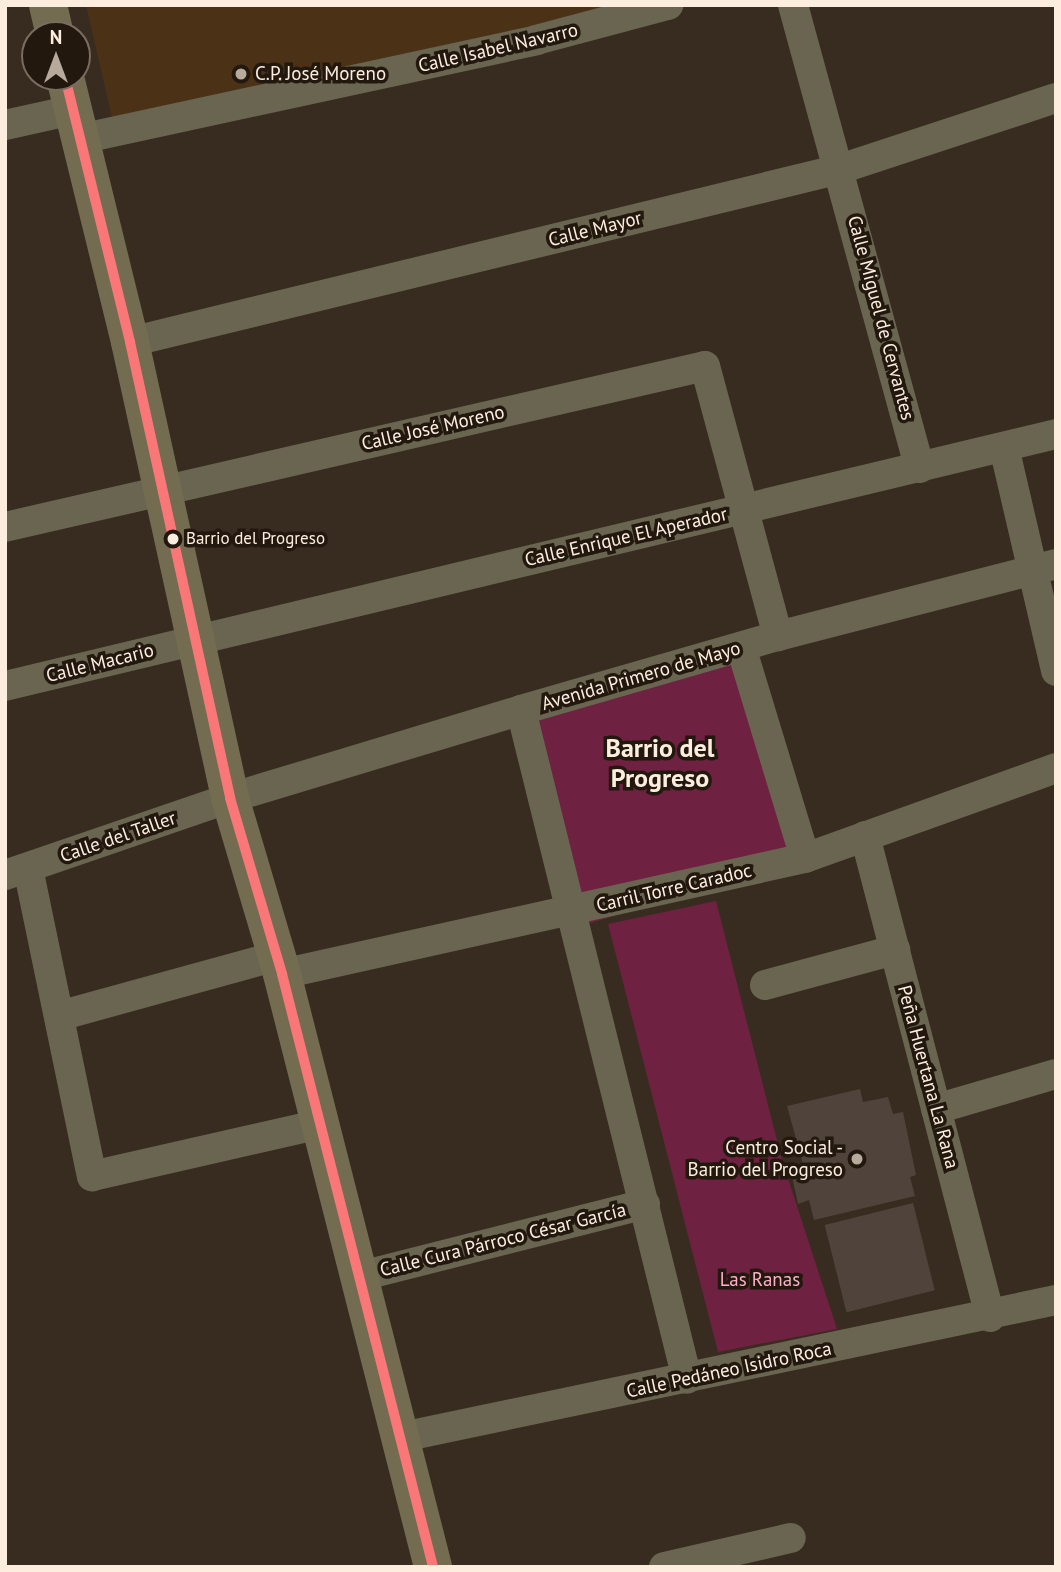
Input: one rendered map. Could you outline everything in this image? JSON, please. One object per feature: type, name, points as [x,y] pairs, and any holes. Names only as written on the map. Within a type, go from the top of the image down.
[{"type":"main road","points":[[73,108],[130,342],[230,798],[280,965],[433,1567]]},
{"type":"street","name":"Calle Isabel Navarro","points":[[5,125],[73,108],[536,40],[668,5]]},
{"type":"street","name":"Calle Miguel de Cervantes","points":[[793,5],[920,468]]},
{"type":"street","name":"Calle Mayor","points":[[130,342],[840,169],[1056,98]]},
{"type":"street","name":"Calle José Moreno","points":[[5,527],[705,366],[745,509]]},
{"type":"street","name":"Calle Enrique El Aperador","points":[[195,639],[1056,434]]},
{"type":"street","points":[[1004,447],[1043,568],[1056,671]]},
{"type":"street","points":[[745,509],[778,636]]},
{"type":"street","name":"Avenida Primero de Mayo","points":[[230,798],[778,636],[1043,568]]},
{"type":"street","name":"Calle Macario","points":[[5,686],[195,639]]},
{"type":"street","points":[[741,647],[805,858]]},
{"type":"street","points":[[521,710],[574,910],[687,1379]]},
{"type":"street","name":"Carril Torre Caradoc","points":[[59,1016],[280,965],[574,910],[805,858],[1056,769]]},
{"type":"street","name":"Calle del Taller","points":[[17,872],[230,798]]},
{"type":"street","name":"Peña Huertana La Rana","points":[[865,836],[990,1317]]},
{"type":"street","points":[[17,872],[59,1016],[92,1176],[321,1124]]},
{"type":"street","points":[[765,985],[895,950]]},
{"type":"street","points":[[936,1109],[1056,1074]]},
{"type":"street","name":"Calle Cura Párroco César García","points":[[361,1276],[645,1204]]},
{"type":"street","name":"Calle Pedáneo Isidro Roca","points":[[402,1437],[990,1317],[1056,1300]]},
{"type":"street","points":[[664,1567],[791,1538]]},
{"type":"shaded area","name":"C.P. José Moreno","points":[[86,5],[668,5],[115,131]]},
{"type":"green space","points":[[741,647],[805,857],[586,924],[522,714]]},
{"type":"green space","name":"Las Ranas","points":[[716,901],[782,1160],[837,1329],[718,1352],[608,924]]},
{"type":"building","name":"Centro Social - Barrio del Progreso","points":[[860,1089],[863,1102],[888,1097],[893,1114],[903,1112],[916,1175],[910,1177],[915,1196],[814,1220],[809,1200],[798,1204],[790,1167],[803,1164],[787,1106]]},
{"type":"building","points":[[913,1203],[935,1290],[846,1312],[825,1225]]},
{"type":"transit line","points":[[68,91],[130,342],[230,798],[282,974],[433,1567]]},
{"type":"place","name":"C.P. José Moreno","points":[[241,74]]},
{"type":"place","name":"Barrio del Progreso","points":[[173,539]]},
{"type":"place","name":"Centro Social - Barrio del Progreso","points":[[857,1159]]},
{"type":"district","name":"Barrio del Progreso","points":[[660,763]]}]
